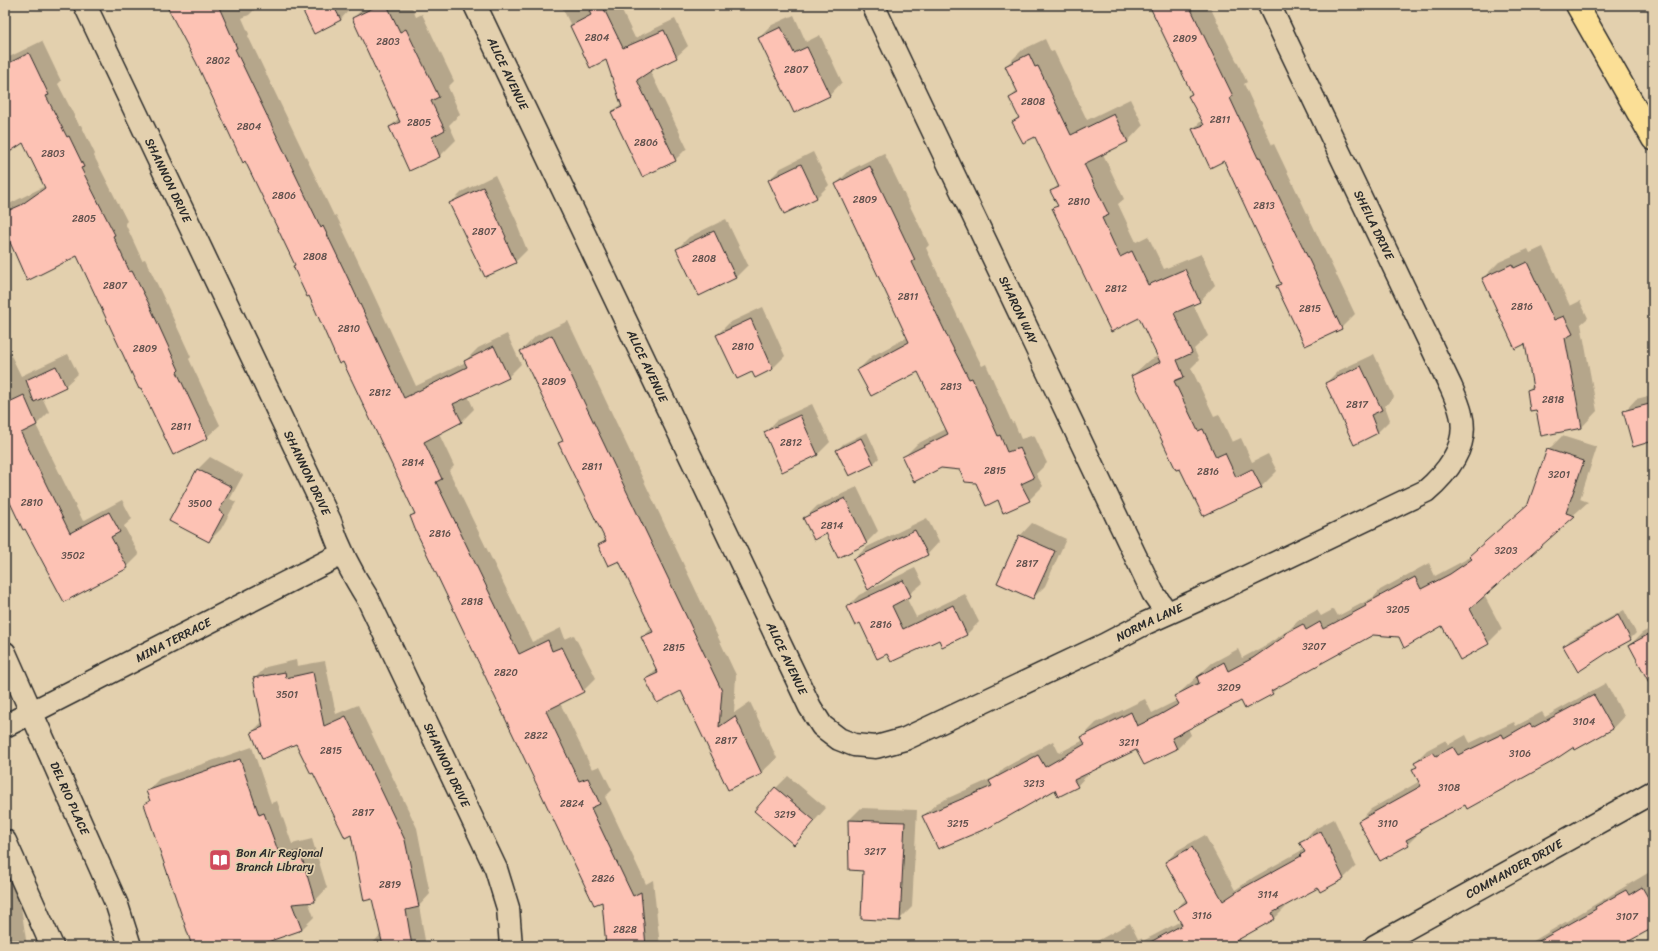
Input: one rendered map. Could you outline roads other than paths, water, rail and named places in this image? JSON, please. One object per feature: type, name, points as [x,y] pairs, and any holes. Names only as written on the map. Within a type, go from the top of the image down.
[{"type":"highway","points":[[1577,5],[1653,139]]},
{"type":"street","name":"SHANNON DRIVE","points":[[85,5],[330,521],[342,554],[368,599],[496,869],[508,908],[511,946]]},
{"type":"street","name":"ALICE AVENUE","points":[[475,5],[810,707],[822,726]]},
{"type":"street","name":"SHARON WAY","points":[[873,5],[1153,593],[1166,613]]},
{"type":"street","name":"SHEILA DRIVE","points":[[1269,5],[1451,387],[1461,414],[1463,431],[1459,449]]},
{"type":"street","name":"NORMA LANE","points":[[822,726],[839,739],[854,745],[876,747],[905,739],[1104,645],[1166,613],[1426,491],[1437,482],[1454,462],[1459,449]]},
{"type":"street","name":"MINA TERRACE","points":[[5,726],[342,554]]},
{"type":"street","name":"DEL RIO PLACE","points":[[5,653],[117,905],[130,946]]},
{"type":"street","name":"COMMANDER DRIVE","points":[[1375,946],[1653,792]]},
{"type":"street","points":[[5,841],[52,946]]},
{"type":"place","name":"Bon Air Regional Branch Library","points":[[220,860]]}]
